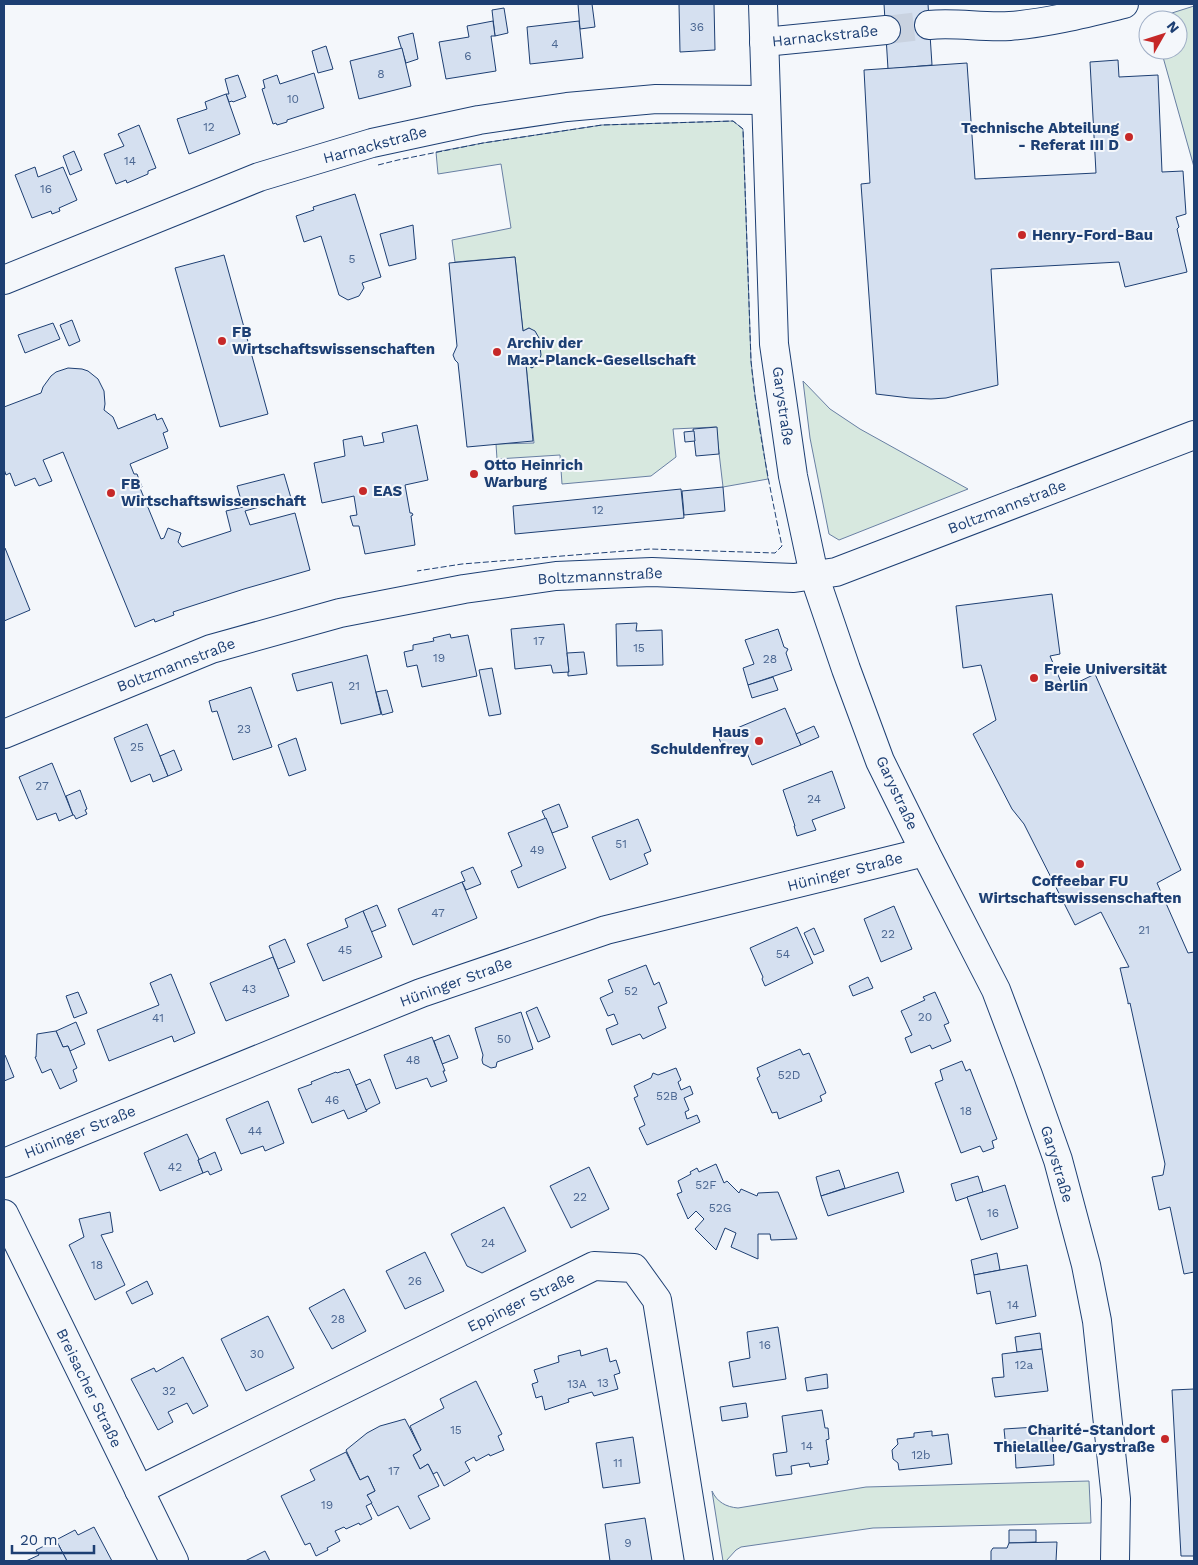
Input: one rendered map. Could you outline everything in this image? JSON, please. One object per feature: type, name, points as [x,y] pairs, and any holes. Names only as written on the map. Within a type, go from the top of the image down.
[{"type":"street","name":"Garystraße","points":[[763,4],[774,344],[793,476],[814,576],[880,761],[996,990],[1058,1160],[1086,1265],[1097,1321],[1116,1500],[1115,1561]]},
{"type":"street","points":[[929,25],[1010,26],[1072,16],[1124,4]]},
{"type":"street","name":"Harnackstraße","points":[[764,42],[886,30]]},
{"type":"street","name":"Harnackstraße","points":[[4,280],[259,177],[372,143],[479,120],[567,107],[656,99],[766,100]]},
{"type":"street","name":"Boltzmannstraße","points":[[4,734],[211,649],[340,613],[464,589],[556,576],[652,572],[794,578],[836,572],[1194,435]]},
{"type":"street","name":"Hüninger Straße","points":[[4,1163],[421,993],[606,930],[925,852]]},
{"type":"street","name":"Breisacher Straße","points":[[4,1214],[174,1561]]},
{"type":"street","name":"Eppinger Straße","points":[[139,1490],[594,1266],[634,1268],[657,1300],[699,1561]]},
{"type":"shaded area","points":[[1194,6],[1194,167],[1164,60],[1188,60],[1188,10],[1181,10]]},
{"type":"shaded area","points":[[733,121],[743,129],[751,361],[768,479],[723,487],[716,427],[673,429],[676,457],[651,476],[562,484],[560,455],[497,459],[496,444],[534,443],[526,364],[532,368],[538,363],[540,344],[533,331],[529,328],[523,331],[515,257],[455,262],[452,240],[511,228],[501,164],[438,174],[436,152],[602,125]]},
{"type":"shaded area","points":[[803,381],[830,409],[860,429],[968,489],[839,540],[829,534],[810,438]]},
{"type":"shaded area","points":[[1089,1481],[1091,1523],[873,1528],[741,1547],[726,1561],[723,1561],[712,1491],[722,1503],[738,1508],[866,1487]]},
{"type":"building","points":[[578,4],[592,4],[595,27],[580,29]]},
{"type":"building","points":[[679,4],[714,4],[715,50],[680,52]]},
{"type":"building","points":[[884,4],[928,4],[932,65],[888,69]]},
{"type":"building","points":[[504,8],[508,33],[495,36],[492,10]]},
{"type":"building","points":[[493,21],[495,36],[491,36],[496,71],[446,79],[439,42],[469,37],[467,26]]},
{"type":"building","points":[[579,21],[583,58],[530,64],[527,27]]},
{"type":"building","points":[[413,33],[418,59],[406,63],[398,37]]},
{"type":"building","points":[[326,46],[333,69],[318,73],[312,51]]},
{"type":"building","points":[[402,48],[411,86],[359,99],[350,61]]},
{"type":"building","name":"Henry-Ford-Bau","points":[[1118,60],[1119,77],[1158,75],[1162,172],[1183,171],[1186,214],[1176,217],[1187,272],[1125,287],[1119,262],[991,269],[998,385],[946,398],[910,398],[876,394],[861,184],[870,183],[864,70],[967,63],[975,179],[1096,173],[1090,62]]},
{"type":"building","points":[[314,73],[324,108],[287,120],[287,122],[277,125],[276,123],[273,124],[262,89],[265,88],[263,80],[277,75],[280,84]]},
{"type":"building","points":[[238,75],[246,97],[229,102],[226,94],[229,94],[225,79]]},
{"type":"building","points":[[226,94],[240,134],[189,154],[177,119],[207,109],[205,102]]},
{"type":"building","points":[[139,125],[156,168],[148,171],[148,174],[127,183],[126,180],[116,184],[104,154],[124,146],[118,134]]},
{"type":"building","points":[[74,151],[82,170],[70,175],[63,156]]},
{"type":"building","points":[[35,167],[38,177],[63,167],[77,200],[59,208],[60,211],[52,214],[51,211],[32,218],[15,175]]},
{"type":"building","points":[[355,194],[381,277],[362,283],[364,288],[359,296],[348,300],[339,295],[321,236],[304,242],[296,216],[314,210],[313,207]]},
{"type":"building","points":[[413,225],[416,259],[389,266],[380,234]]},
{"type":"building","name":"FB Wirtschaftswissenschaften","points":[[224,255],[268,414],[220,427],[175,268]]},
{"type":"building","name":"Archiv der Max-Planck-Gesellschaft","points":[[515,257],[523,331],[529,328],[535,331],[539,338],[541,355],[538,363],[532,368],[526,364],[533,441],[467,447],[458,363],[453,355],[457,346],[449,263]]},
{"type":"building","points":[[72,320],[80,341],[69,346],[60,325]]},
{"type":"building","points":[[53,323],[60,339],[25,353],[18,335]]},
{"type":"building","name":"FB Wirtschaftswissenschaft","points":[[68,368],[88,371],[98,379],[104,391],[104,410],[113,417],[118,429],[155,414],[157,420],[162,418],[168,431],[163,433],[168,448],[130,464],[134,474],[137,474],[142,487],[140,488],[161,539],[164,538],[168,528],[181,533],[178,542],[182,547],[231,531],[226,511],[243,507],[237,486],[284,474],[291,498],[245,511],[250,525],[295,513],[310,570],[173,612],[174,615],[155,622],[154,619],[135,627],[63,452],[43,460],[52,481],[39,486],[35,478],[15,486],[10,473],[6,475],[4,469],[4,407],[41,393],[51,376]]},
{"type":"building","name":"EAS","points":[[417,425],[428,480],[405,485],[410,513],[413,515],[411,516],[415,545],[365,554],[359,526],[353,526],[350,516],[357,515],[354,496],[322,503],[314,463],[345,456],[343,440],[362,436],[364,446],[384,442],[382,433]]},
{"type":"building","points":[[717,427],[719,454],[696,456],[693,429]]},
{"type":"building","points":[[694,431],[695,441],[685,442],[684,432]]},
{"type":"building","points":[[723,487],[725,511],[684,515],[682,491]]},
{"type":"building","points":[[681,489],[684,518],[515,534],[513,506]]},
{"type":"building","points":[[4,549],[30,610],[4,621]]},
{"type":"building","points":[[1052,594],[1060,654],[1050,656],[1064,689],[1095,674],[1181,870],[1157,883],[1188,953],[1194,952],[1194,1272],[1184,1274],[1170,1207],[1159,1210],[1152,1177],[1163,1175],[1165,1164],[1130,1003],[1128,1004],[1120,968],[1129,967],[1101,912],[1075,925],[1024,824],[1012,809],[973,734],[996,720],[981,665],[963,668],[956,606]]},
{"type":"building","points":[[637,623],[636,631],[662,630],[663,665],[617,666],[616,624]]},
{"type":"building","points":[[564,624],[569,672],[553,673],[551,665],[515,669],[511,629]]},
{"type":"building","points":[[778,629],[784,647],[788,649],[786,653],[792,670],[748,685],[743,668],[754,664],[745,640]]},
{"type":"building","points":[[450,634],[451,638],[468,635],[477,676],[422,687],[417,665],[407,667],[404,652],[413,650],[413,645],[434,641],[433,638]]},
{"type":"building","points":[[584,652],[587,674],[568,676],[567,653]]},
{"type":"building","points":[[367,655],[381,714],[341,724],[332,682],[297,691],[292,674]]},
{"type":"building","points":[[492,668],[501,714],[489,716],[479,670]]},
{"type":"building","points":[[773,677],[778,690],[752,698],[748,685]]},
{"type":"building","points":[[251,687],[272,747],[233,760],[217,711],[212,712],[209,701]]},
{"type":"building","points":[[387,690],[393,712],[382,715],[376,692]]},
{"type":"building","name":"Haus Schuldenfrey","points":[[785,708],[801,745],[752,765],[745,748],[726,755],[718,736]]},
{"type":"building","points":[[147,724],[168,776],[153,782],[150,774],[131,782],[114,738]]},
{"type":"building","points":[[814,726],[819,737],[801,745],[796,734]]},
{"type":"building","points":[[296,738],[306,770],[289,776],[278,745]]},
{"type":"building","points":[[174,750],[182,770],[168,776],[160,756]]},
{"type":"building","points":[[52,763],[73,815],[59,821],[56,813],[37,820],[19,777]]},
{"type":"building","points":[[832,771],[845,808],[812,820],[816,830],[797,836],[783,790]]},
{"type":"building","points":[[80,790],[87,814],[76,819],[66,796]]},
{"type":"building","points":[[559,804],[568,827],[552,833],[542,811]]},
{"type":"building","points":[[546,818],[566,868],[518,888],[511,871],[522,866],[508,833]]},
{"type":"building","points":[[638,819],[651,851],[644,854],[648,864],[610,880],[592,837]]},
{"type":"building","points":[[473,867],[481,884],[466,890],[462,882],[465,881],[461,872]]},
{"type":"building","points":[[462,882],[477,918],[413,945],[398,909]]},
{"type":"building","points":[[377,905],[386,926],[371,932],[363,911]]},
{"type":"building","points":[[894,906],[912,949],[881,962],[864,919]]},
{"type":"building","points":[[363,911],[382,957],[323,981],[307,944],[348,927],[345,919]]},
{"type":"building","points":[[797,927],[813,963],[765,986],[750,948]]},
{"type":"building","points":[[814,928],[824,951],[814,955],[804,933]]},
{"type":"building","points":[[285,939],[295,962],[278,969],[269,946]]},
{"type":"building","points":[[273,957],[289,996],[226,1021],[210,983]]},
{"type":"building","points":[[646,965],[654,985],[659,982],[667,1003],[658,1007],[666,1028],[643,1039],[640,1034],[612,1045],[606,1029],[618,1024],[614,1014],[608,1016],[600,998],[613,992],[608,980]]},
{"type":"building","points":[[171,974],[195,1033],[174,1042],[172,1036],[109,1061],[97,1030],[159,1005],[150,983]]},
{"type":"building","points":[[868,977],[873,988],[853,996],[849,986]]},
{"type":"building","points":[[78,992],[87,1013],[74,1018],[66,996]]},
{"type":"building","points":[[935,992],[949,1023],[944,1025],[951,1041],[932,1049],[930,1045],[911,1053],[905,1038],[912,1035],[901,1011],[925,1000],[923,997]]},
{"type":"building","points":[[537,1007],[550,1037],[538,1042],[526,1012]]},
{"type":"building","points":[[521,1012],[533,1049],[497,1062],[496,1067],[491,1068],[483,1064],[483,1055],[475,1028]]},
{"type":"building","points":[[76,1022],[85,1044],[70,1051],[68,1046],[63,1047],[56,1031]]},
{"type":"building","points":[[56,1031],[63,1047],[68,1046],[77,1068],[73,1070],[77,1081],[60,1089],[51,1069],[42,1073],[35,1057],[37,1034]]},
{"type":"building","points":[[449,1035],[458,1058],[442,1064],[434,1041]]},
{"type":"building","points":[[432,1037],[447,1081],[431,1087],[427,1078],[396,1089],[384,1055]]},
{"type":"building","points":[[800,1049],[803,1055],[809,1053],[826,1093],[820,1096],[822,1101],[779,1119],[777,1112],[772,1113],[757,1078],[760,1076],[757,1068]]},
{"type":"building","points":[[4,1055],[14,1077],[4,1081]]},
{"type":"building","points":[[962,1061],[966,1071],[970,1069],[997,1139],[992,1141],[994,1148],[983,1152],[980,1146],[961,1153],[935,1083],[943,1080],[940,1070]]},
{"type":"building","points":[[676,1068],[681,1080],[678,1082],[681,1090],[690,1086],[693,1094],[684,1098],[689,1110],[685,1112],[687,1119],[697,1115],[700,1122],[647,1145],[639,1128],[645,1125],[634,1098],[638,1096],[634,1086],[651,1078],[653,1073],[658,1075]]},
{"type":"building","points":[[349,1069],[367,1111],[348,1119],[344,1110],[312,1123],[298,1089],[336,1072]]},
{"type":"building","points":[[370,1079],[380,1103],[366,1110],[356,1085]]},
{"type":"building","points":[[268,1101],[284,1143],[265,1151],[263,1146],[241,1154],[226,1119]]},
{"type":"building","points":[[187,1134],[199,1159],[203,1173],[160,1191],[144,1153]]},
{"type":"building","points":[[215,1152],[222,1170],[210,1175],[208,1171],[203,1173],[198,1160]]},
{"type":"building","points":[[716,1164],[724,1183],[727,1181],[739,1193],[741,1189],[757,1196],[758,1193],[778,1192],[797,1239],[771,1240],[770,1234],[758,1234],[758,1259],[731,1247],[736,1233],[725,1228],[716,1250],[695,1229],[704,1219],[696,1211],[688,1219],[677,1194],[682,1192],[678,1181],[691,1174],[690,1172],[697,1168],[699,1172]]},
{"type":"building","points":[[589,1167],[609,1209],[571,1228],[550,1186]]},
{"type":"building","points":[[839,1170],[845,1188],[821,1196],[816,1177]]},
{"type":"building","points":[[898,1172],[904,1192],[828,1216],[821,1196]]},
{"type":"building","points":[[978,1176],[983,1192],[956,1201],[951,1184]]},
{"type":"building","points":[[1005,1185],[1018,1228],[981,1240],[967,1197]]},
{"type":"building","points":[[504,1207],[526,1251],[482,1273],[467,1266],[451,1234]]},
{"type":"building","points":[[110,1212],[113,1232],[101,1235],[125,1285],[95,1300],[69,1245],[84,1237],[79,1219]]},
{"type":"building","points":[[425,1252],[444,1291],[405,1309],[386,1271]]},
{"type":"building","points":[[997,1253],[1000,1270],[974,1275],[971,1260]]},
{"type":"building","points":[[1027,1265],[1036,1316],[996,1324],[990,1291],[977,1294],[974,1275]]},
{"type":"building","points":[[147,1281],[153,1294],[132,1304],[126,1292]]},
{"type":"building","points":[[344,1289],[366,1331],[332,1349],[309,1308]]},
{"type":"building","points":[[268,1316],[294,1368],[246,1391],[221,1339]]},
{"type":"building","points":[[778,1327],[786,1379],[733,1387],[729,1362],[750,1358],[747,1332]]},
{"type":"building","points":[[1040,1333],[1042,1349],[1017,1352],[1015,1337]]},
{"type":"building","points":[[607,1348],[610,1362],[616,1360],[620,1373],[614,1375],[618,1389],[594,1396],[592,1392],[568,1399],[569,1402],[545,1410],[542,1396],[536,1398],[532,1384],[538,1382],[534,1370],[559,1362],[558,1356],[580,1350],[581,1356]]},
{"type":"building","points":[[1042,1349],[1048,1391],[995,1397],[992,1378],[1004,1377],[1002,1354]]},
{"type":"building","points":[[183,1357],[208,1406],[193,1414],[187,1403],[168,1412],[173,1422],[158,1430],[131,1379],[154,1368],[156,1372]]},
{"type":"building","points":[[827,1374],[828,1388],[807,1391],[805,1378]]},
{"type":"building","points":[[476,1381],[502,1434],[498,1436],[504,1450],[490,1456],[489,1454],[476,1461],[474,1457],[465,1462],[470,1471],[444,1486],[437,1472],[433,1474],[428,1464],[420,1469],[413,1455],[421,1450],[410,1426],[444,1408],[440,1399]]},
{"type":"building","points":[[1194,1389],[1194,1556],[1181,1556],[1172,1390]]},
{"type":"building","points":[[746,1403],[748,1417],[722,1421],[720,1407]]},
{"type":"building","points":[[822,1410],[825,1428],[828,1428],[829,1439],[826,1440],[828,1464],[810,1467],[809,1463],[791,1466],[792,1474],[776,1476],[773,1454],[787,1452],[782,1416]]},
{"type":"building","points":[[405,1419],[421,1450],[413,1455],[420,1469],[428,1464],[439,1486],[418,1496],[430,1519],[410,1529],[398,1506],[378,1516],[367,1495],[375,1491],[368,1476],[360,1480],[346,1450],[367,1433],[380,1426]]},
{"type":"building","points":[[1052,1426],[1054,1465],[1016,1468],[1015,1449],[1006,1449],[1004,1429]]},
{"type":"building","points":[[932,1431],[932,1436],[948,1434],[952,1464],[899,1470],[898,1463],[893,1459],[892,1450],[898,1444],[897,1439],[914,1437],[914,1433]]},
{"type":"building","points":[[633,1437],[640,1483],[603,1488],[596,1443]]},
{"type":"building","points":[[346,1452],[360,1480],[368,1476],[375,1491],[367,1495],[372,1503],[366,1506],[372,1519],[360,1525],[359,1523],[346,1529],[344,1527],[335,1531],[340,1541],[316,1556],[310,1543],[305,1545],[281,1496],[315,1480],[310,1470]]},
{"type":"building","points":[[645,1518],[652,1561],[610,1561],[605,1524]]},
{"type":"building","points":[[94,1527],[112,1561],[67,1561],[56,1540],[75,1530],[78,1535]]},
{"type":"building","points":[[1009,1530],[1036,1530],[1036,1542],[1009,1543]]},
{"type":"building","points":[[56,1540],[67,1561],[26,1561],[39,1555],[36,1550]]},
{"type":"building","points":[[1057,1542],[1056,1561],[991,1561],[991,1551],[993,1548],[1007,1548],[1009,1543]]},
{"type":"building","points":[[265,1551],[270,1561],[245,1561]]},
{"type":"tunnel","points":[[886,30],[929,25]]},
{"type":"fence","points":[[378,165],[483,143],[602,125],[733,121],[743,129],[751,361],[764,454],[782,546],[775,553],[650,549],[462,564],[417,571]]},
{"type":"place","name":"Technische Abteilung - Referat III D","points":[[1129,137]]},
{"type":"place","name":"Henry-Ford-Bau","points":[[1022,235]]},
{"type":"place","name":"FB Wirtschaftswissenschaften","points":[[222,341]]},
{"type":"place","name":"Archiv der Max-Planck-Gesellschaft","points":[[497,352]]},
{"type":"place","name":"Otto Heinrich Warburg","points":[[474,474]]},
{"type":"place","name":"EAS","points":[[363,491]]},
{"type":"place","name":"FB Wirtschaftswissenschaft","points":[[111,493]]},
{"type":"place","name":"Freie Universität Berlin","points":[[1034,678]]},
{"type":"place","name":"Haus Schuldenfrey","points":[[759,741]]},
{"type":"place","name":"Coffeebar FU Wirtschaftswissenschaften","points":[[1080,864]]},
{"type":"place","name":"Charité-Standort Thielallee/Garystraße","points":[[1165,1439]]}]
